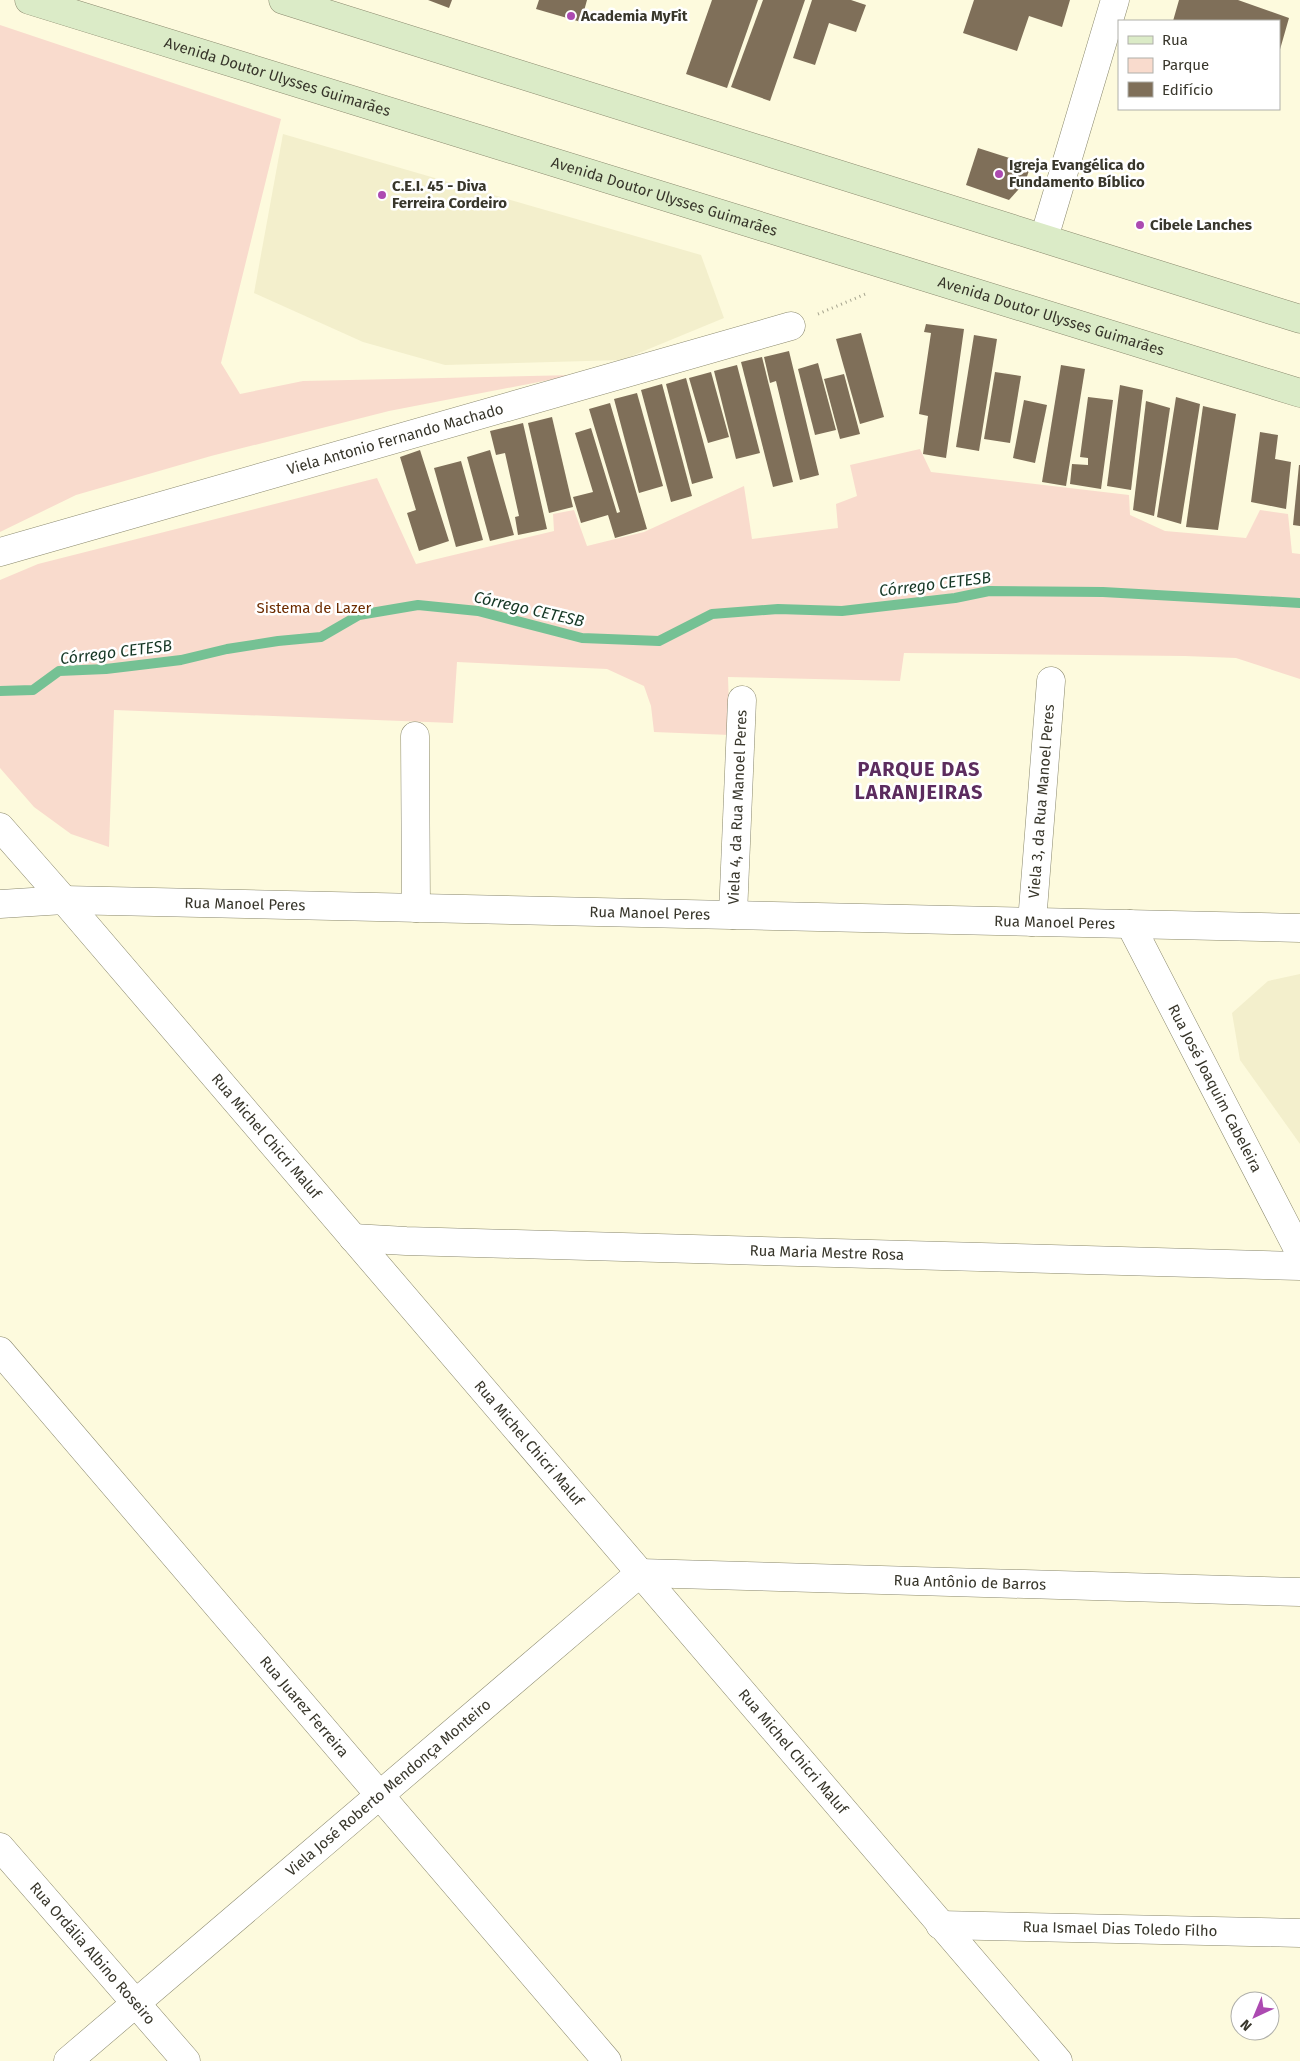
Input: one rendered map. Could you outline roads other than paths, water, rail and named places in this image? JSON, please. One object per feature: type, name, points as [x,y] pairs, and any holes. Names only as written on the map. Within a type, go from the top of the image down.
[{"type":"main road","name":"Avenida Doutor Ulysses Guimarães","points":[[29,0],[1300,393]]},
{"type":"main road","points":[[283,0],[1300,318]]},
{"type":"street","points":[[1044,238],[1115,0]]},
{"type":"street","name":"Viela Antonio Fernando Machado","points":[[0,552],[791,326]]},
{"type":"street","name":"Viela 3, da Rua Manoel Peres","points":[[1032,922],[1051,681]]},
{"type":"street","name":"Viela 4, da Rua Manoel Peres","points":[[733,915],[742,700]]},
{"type":"street","points":[[415,736],[416,908]]},
{"type":"street","name":"Rua Michel Chicri Maluf","points":[[0,827],[1058,2061]]},
{"type":"street","name":"Rua Manoel Peres","points":[[0,904],[64,900],[1300,928]]},
{"type":"street","name":"Rua José Joaquim Cabeleira","points":[[1130,924],[1300,1253]]},
{"type":"street","name":"Rua Maria Mestre Rosa","points":[[353,1238],[416,1242],[1300,1266]]},
{"type":"street","name":"Rua Juarez Ferreira","points":[[0,1352],[378,1796],[607,2061]]},
{"type":"street","name":"Rua Antônio de Barros","points":[[640,1573],[1300,1592]]},
{"type":"street","name":"Viela José Roberto Mendonça Monteiro","points":[[68,2061],[640,1573]]},
{"type":"street","name":"Rua Ordália Albino Roseiro","points":[[0,1847],[186,2061]]},
{"type":"street","name":"Rua Ismael Dias Toledo Filho","points":[[940,1925],[1300,1933]]},
{"type":"waterway","name":"Córrego CETESB","points":[[0,691],[33,690],[59,671],[106,669],[181,660],[227,649],[321,637],[359,615],[418,605],[478,611],[582,638],[659,641],[712,614],[778,609],[842,611],[955,598],[989,591],[1103,592],[1300,603]]},
{"type":"place","name":"Academia MyFit","points":[[571,16]]},
{"type":"place","name":"Igreja Evangélica do Fundamento Bíblico","points":[[999,174]]},
{"type":"place","name":"C.E.I. 45 - Diva Ferreira Cordeiro","points":[[382,195]]},
{"type":"place","name":"Cibele Lanches","points":[[1140,225]]},
{"type":"district","name":"PARQUE DAS LARANJEIRAS","points":[[919,780]]},
{"type":"park label","name":"Sistema de Lazer","points":[[314,608]]}]
